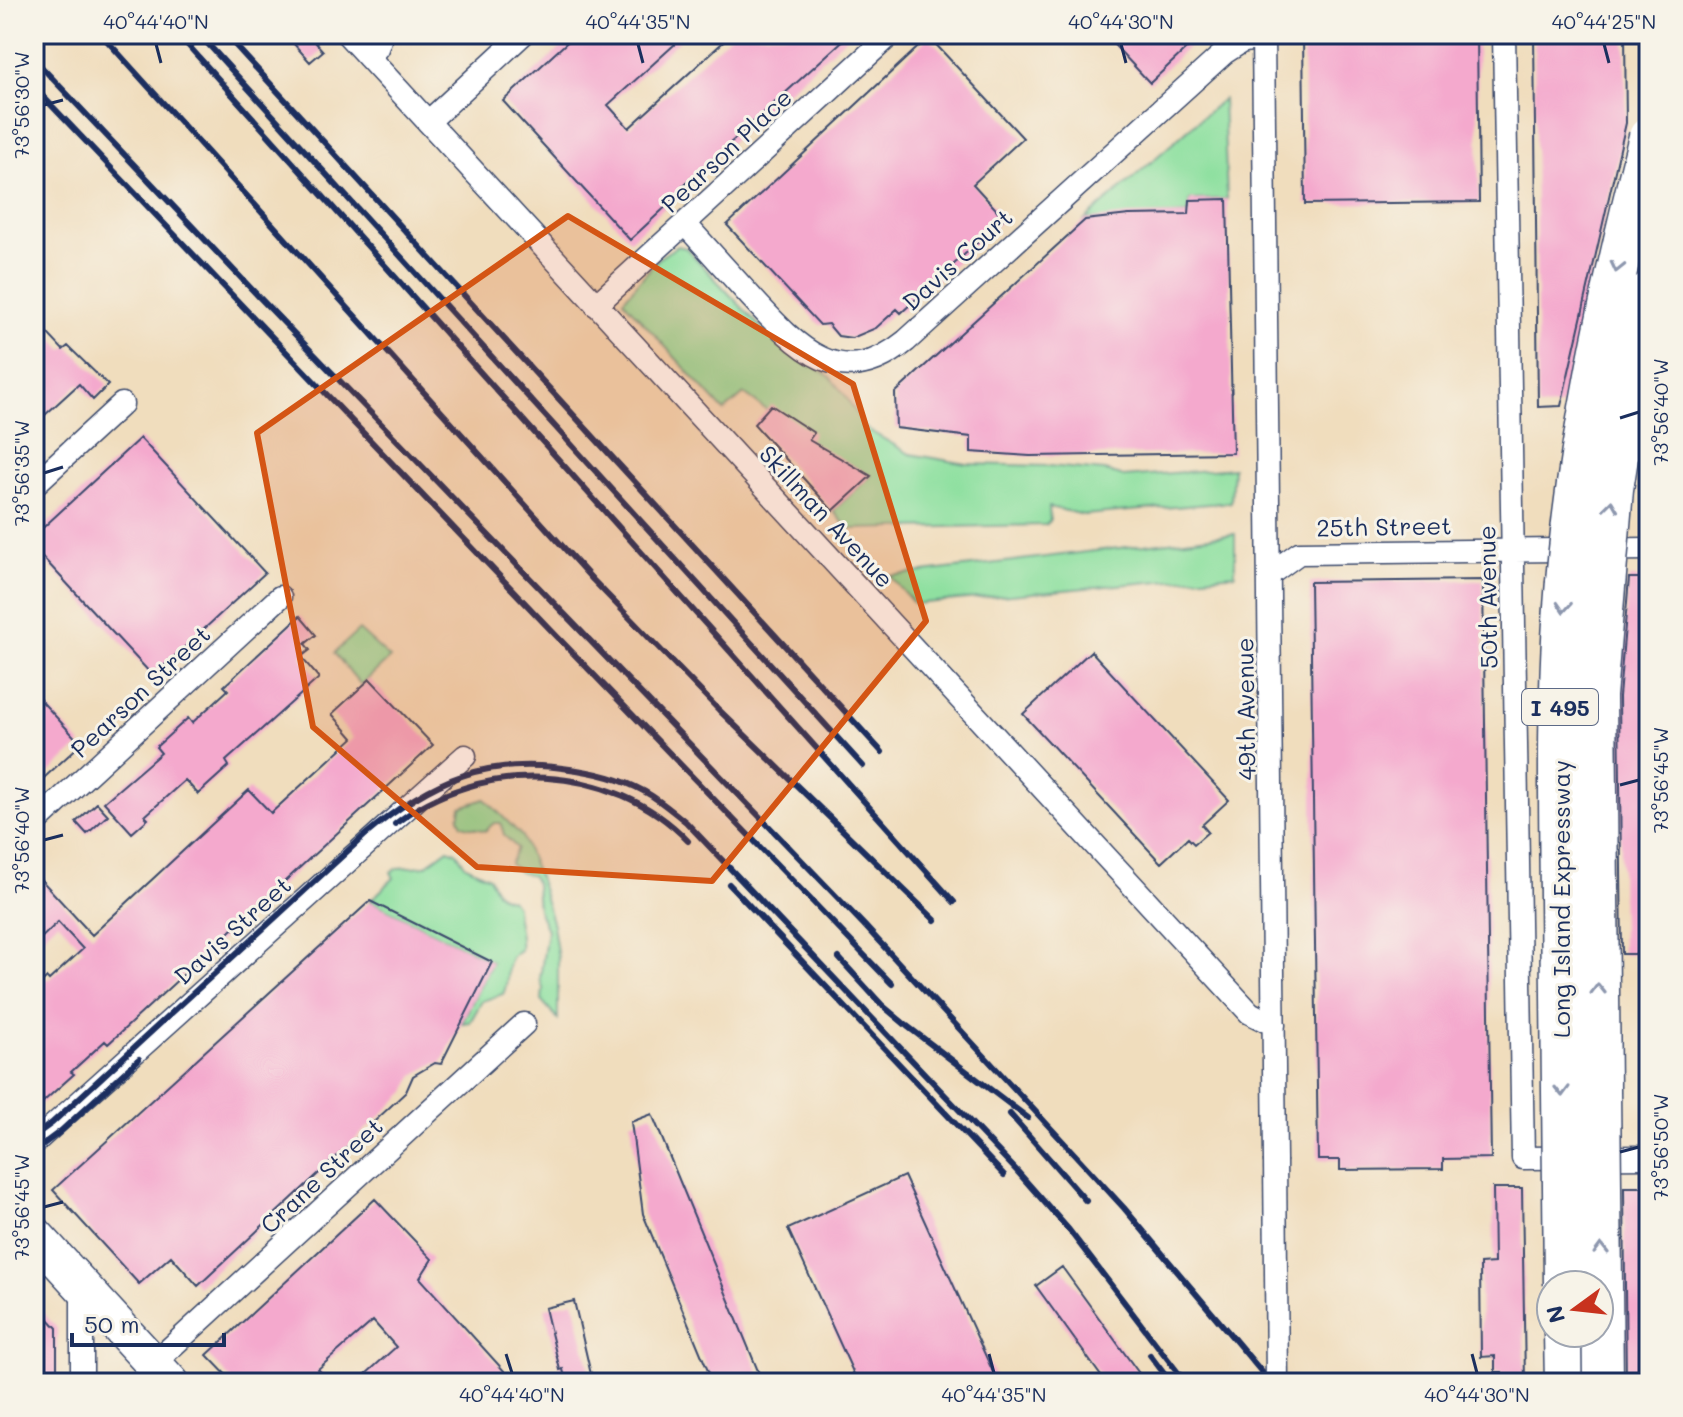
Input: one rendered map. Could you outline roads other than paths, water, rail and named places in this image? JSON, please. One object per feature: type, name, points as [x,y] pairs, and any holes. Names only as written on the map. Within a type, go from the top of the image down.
[{"type":"highway","name":"Long Island Expressway","points":[[1564,1269],[1559,791],[1564,608],[1576,484],[1591,394],[1609,302],[1649,137]]},
{"type":"highway","name":"Long Island Expressway","points":[[1603,1383],[1596,696],[1613,489],[1631,374],[1649,292]]},
{"type":"highway","points":[[1564,1349],[1565,1383]]},
{"type":"main road","points":[[34,1234],[162,1374]]},
{"type":"street","name":"Skillman Avenue","points":[[347,34],[1250,1013],[1274,1025]]},
{"type":"street","points":[[368,57],[377,48],[382,34]]},
{"type":"street","points":[[428,122],[523,34]]},
{"type":"street","name":"Pearson Place","points":[[596,305],[891,34]]},
{"type":"street","name":"50th Avenue","points":[[1504,34],[1523,1158],[1649,1157]]},
{"type":"street","name":"Davis Court","points":[[685,224],[800,346],[817,357],[837,364],[865,363],[891,352],[906,341],[1224,53],[1241,42],[1263,36]]},
{"type":"street","name":"49th Avenue","points":[[1263,36],[1277,1383]]},
{"type":"street","points":[[34,485],[122,404]]},
{"type":"street","name":"25th Street","points":[[1270,574],[1299,553],[1649,549]]},
{"type":"street","name":"Pearson Street","points":[[34,824],[280,597]]},
{"type":"street","name":"Davis Street","points":[[34,1143],[465,756]]},
{"type":"street","name":"Crane Street","points":[[162,1374],[524,1024]]},
{"type":"street","points":[[82,1288],[82,1383]]},
{"type":"railway","points":[[101,34],[593,580],[719,710],[935,920]]},
{"type":"railway","points":[[178,34],[954,902]]},
{"type":"railway","points":[[199,34],[863,766]]},
{"type":"railway","points":[[225,34],[882,752]]},
{"type":"railway","points":[[34,59],[864,925],[1124,1208],[1271,1383]]},
{"type":"railway","points":[[34,87],[892,984]]},
{"type":"railway","points":[[34,1136],[52,1123],[364,836],[413,799],[438,786],[488,769],[545,766],[597,774],[644,791],[686,822],[1017,1171],[1069,1230],[1186,1383]]},
{"type":"railway","points":[[395,824],[429,802],[466,787],[505,779],[545,778],[584,783],[622,796],[657,815],[688,841]]},
{"type":"railway","points":[[729,884],[1004,1175]]},
{"type":"railway","points":[[839,958],[882,1005],[1028,1118]]},
{"type":"railway","points":[[34,1151],[61,1131],[139,1059]]},
{"type":"railway","points":[[1010,1114],[1086,1201]]},
{"type":"railway","points":[[1150,1355],[1171,1383]]}]
